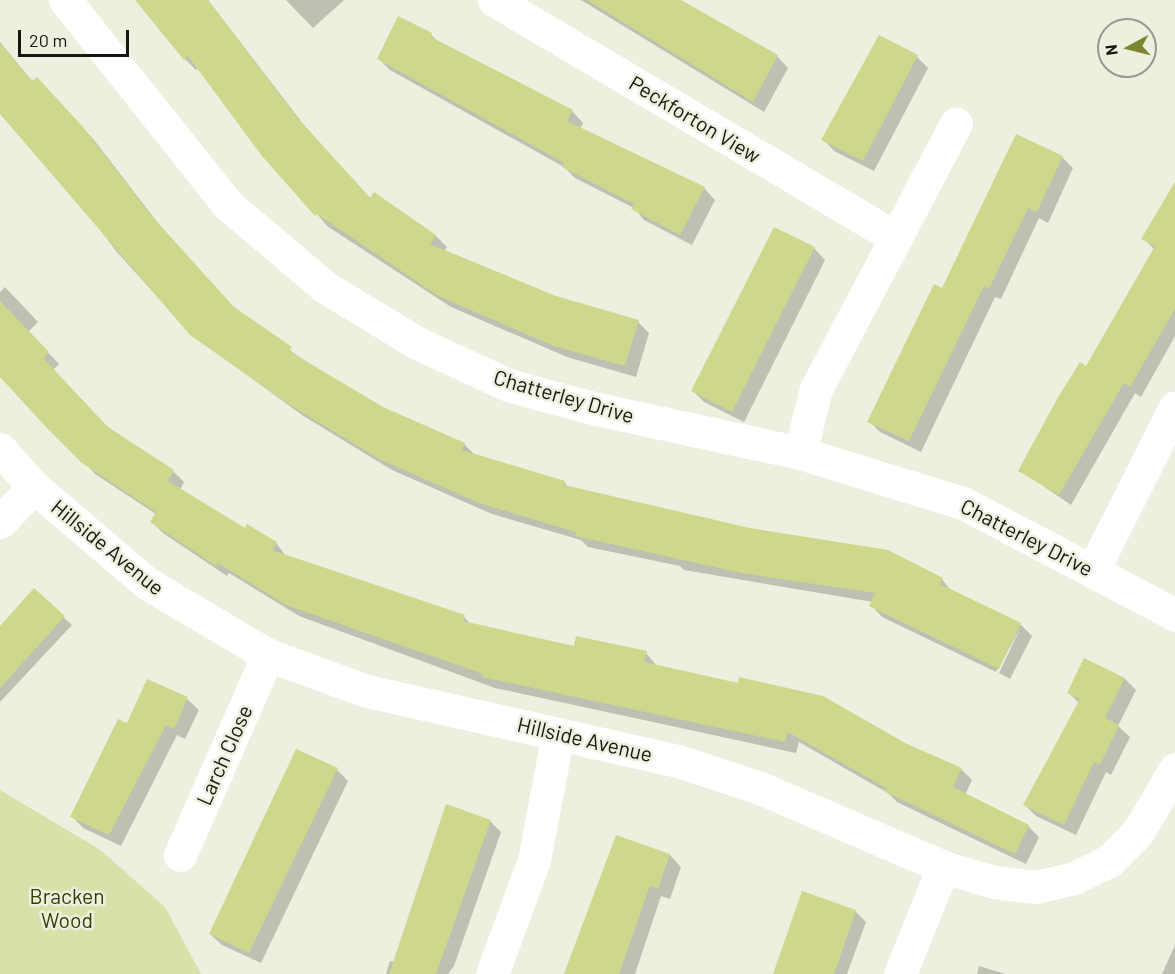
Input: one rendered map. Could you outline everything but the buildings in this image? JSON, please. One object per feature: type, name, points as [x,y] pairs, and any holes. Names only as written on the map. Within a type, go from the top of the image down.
[{"type":"street","name":"Chatterley Drive","points":[[65,0],[227,204],[325,287],[417,343],[511,386],[597,409],[800,453],[963,503],[1175,615]]},
{"type":"street","name":"Peckforton View","points":[[494,0],[896,238]]},
{"type":"street","points":[[800,453],[816,389],[956,124]]},
{"type":"street","points":[[1093,570],[1175,407]]},
{"type":"street","name":"Hillside Avenue","points":[[0,448],[34,487],[148,584],[268,655],[367,692],[678,761],[760,788],[943,867],[994,882],[1036,887],[1074,878],[1109,861],[1138,832],[1175,769]]},
{"type":"street","points":[[0,522],[34,487]]},
{"type":"street","name":"Larch Close","points":[[180,855],[268,655]]},
{"type":"street","points":[[492,974],[534,860],[558,734]]},
{"type":"street","points":[[900,974],[943,867]]},
{"type":"green space","name":"Bracken Wood","points":[[0,790],[99,849],[165,907],[201,974],[0,974]]}]
